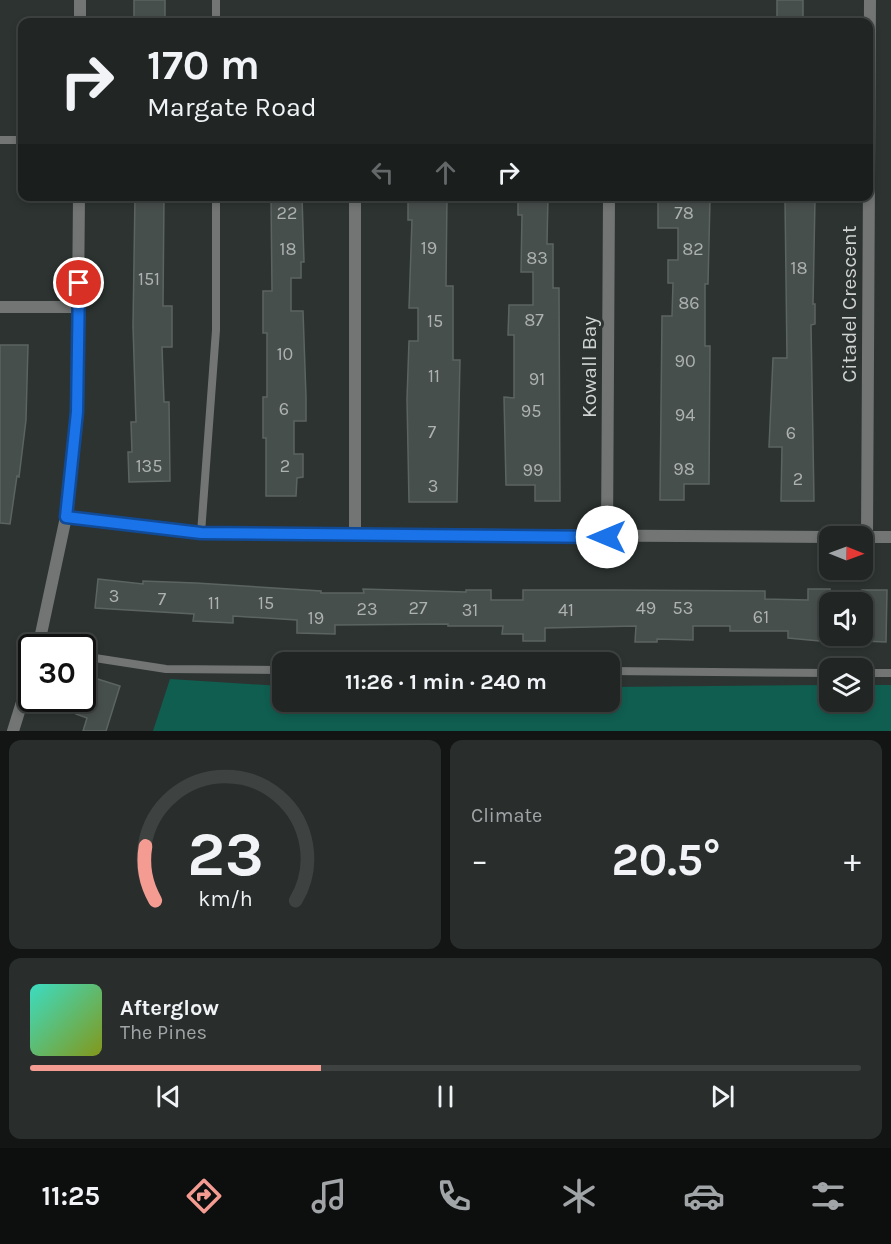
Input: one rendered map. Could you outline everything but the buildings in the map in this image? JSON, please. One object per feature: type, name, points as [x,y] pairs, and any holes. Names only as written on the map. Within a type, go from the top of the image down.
[{"type":"street","points":[[80,0],[80,18]]},
{"type":"street","name":"Citadel Crescent","points":[[870,0],[870,18]]},
{"type":"street","points":[[41,634],[66,517],[77,412],[80,307],[79,201]]},
{"type":"street","points":[[355,201],[356,535]]},
{"type":"street","name":"Kowall Bay","points":[[607,537],[609,201]]},
{"type":"street","name":"Citadel Crescent","points":[[865,526],[868,201]]},
{"type":"street","points":[[0,307],[80,307]]},
{"type":"street","points":[[66,517],[201,533],[819,537]]},
{"type":"street","points":[[873,537],[891,537]]},
{"type":"street","points":[[13,731],[19,712]]},
{"type":"lane","points":[[216,0],[216,18]]},
{"type":"lane","points":[[0,140],[18,140]]},
{"type":"lane","points":[[201,533],[216,330],[216,201]]},
{"type":"lane","points":[[96,658],[165,669],[272,670]]},
{"type":"lane","points":[[620,671],[819,673]]},
{"type":"lane","points":[[873,673],[891,673]]},
{"type":"green space","points":[[170,679],[272,685],[272,712],[620,712],[620,687],[819,685],[819,712],[873,712],[873,685],[891,685],[891,731],[153,731]]},
{"type":"route","points":[[79,283],[77,412],[66,517],[201,533],[607,537]]}]
